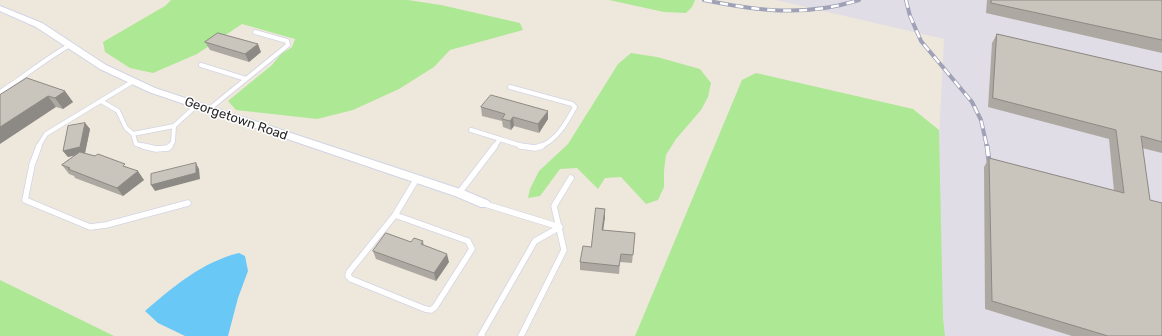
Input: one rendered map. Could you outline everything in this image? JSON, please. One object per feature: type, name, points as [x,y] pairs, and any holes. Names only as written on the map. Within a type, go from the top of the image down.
[{"type":"street","name":"Georgetown Road","points":[[0,8],[39,25],[103,67],[132,82],[196,106],[459,193],[484,204]]},
{"type":"lane","points":[[208,110],[288,45],[287,41],[255,32]]},
{"type":"lane","points":[[0,92],[70,45]]},
{"type":"lane","points":[[201,65],[246,79]]},
{"type":"lane","points":[[132,82],[46,134],[40,141],[28,183],[25,200],[90,228],[188,203]]},
{"type":"lane","points":[[471,130],[527,147],[535,147],[551,142],[556,138],[575,107],[572,104],[510,87]]},
{"type":"lane","points":[[101,100],[118,111],[126,128],[133,134],[136,144],[156,149],[168,148],[173,142],[174,126]]},
{"type":"lane","points":[[133,134],[174,126],[196,106]]},
{"type":"lane","points":[[459,193],[500,139]]},
{"type":"lane","points":[[521,336],[564,250],[554,206],[571,178]]},
{"type":"lane","points":[[395,215],[468,241],[471,245],[472,249],[435,307],[431,310],[425,309],[351,279],[348,276],[349,272],[395,215],[416,180]]},
{"type":"lane","points":[[484,204],[560,227]]},
{"type":"lane","points":[[482,336],[535,241],[560,227]]},
{"type":"shaded area","points":[[776,0],[1162,0],[1162,336],[929,336],[944,39]]},
{"type":"green space","points":[[171,0],[408,0],[441,5],[520,23],[523,30],[450,50],[434,67],[399,89],[353,110],[317,119],[236,110],[228,101],[272,65],[281,54],[292,47],[295,39],[242,24],[197,54],[153,73],[130,68],[105,52],[103,42],[165,6]]},
{"type":"green space","points":[[609,0],[695,0],[692,7],[686,13],[664,12]]},
{"type":"green space","points":[[631,53],[657,57],[700,69],[711,83],[708,97],[701,110],[676,139],[666,155],[664,187],[658,200],[646,204],[621,177],[605,178],[598,189],[577,168],[560,169],[540,196],[528,198],[530,189],[539,171],[568,144],[618,64]]},
{"type":"green space","points":[[756,73],[913,109],[939,130],[943,318],[945,336],[635,336],[742,80]]},
{"type":"green space","points":[[0,280],[114,336],[0,336]]},
{"type":"water","points":[[239,253],[245,256],[248,271],[238,298],[228,336],[185,336],[158,323],[145,311],[177,284],[200,269],[225,257]]},
{"type":"building","points":[[992,0],[1162,0],[1162,40],[991,3]]},
{"type":"building","points":[[218,33],[258,44],[245,54],[205,42]]},
{"type":"building","points":[[997,34],[1162,72],[1162,142],[1141,136],[1150,200],[1162,203],[1162,336],[1108,336],[992,301],[989,158],[1124,193],[1116,130],[993,98]]},
{"type":"building","points":[[27,78],[65,91],[55,98],[48,96],[0,127],[0,95]]},
{"type":"building","points":[[491,95],[548,111],[538,124],[513,117],[510,121],[502,119],[505,114],[481,107]]},
{"type":"building","points":[[85,123],[80,147],[63,151],[68,126]]},
{"type":"building","points":[[80,152],[95,156],[98,154],[125,164],[123,166],[138,171],[117,188],[68,169],[70,168],[62,165]]},
{"type":"building","points":[[196,163],[196,173],[151,185],[151,174]]},
{"type":"building","points":[[596,208],[605,209],[602,230],[635,233],[633,255],[621,254],[619,266],[580,262],[583,246],[591,247]]},
{"type":"building","points":[[386,233],[411,242],[414,238],[423,241],[421,244],[447,254],[434,273],[373,251]]},
{"type":"railway","points":[[704,0],[743,7],[782,10],[820,9],[859,0]]},
{"type":"railway","points":[[906,0],[910,16],[921,41],[972,102],[981,120],[987,147]]},
{"type":"railway","points":[[987,146],[990,169]]}]
